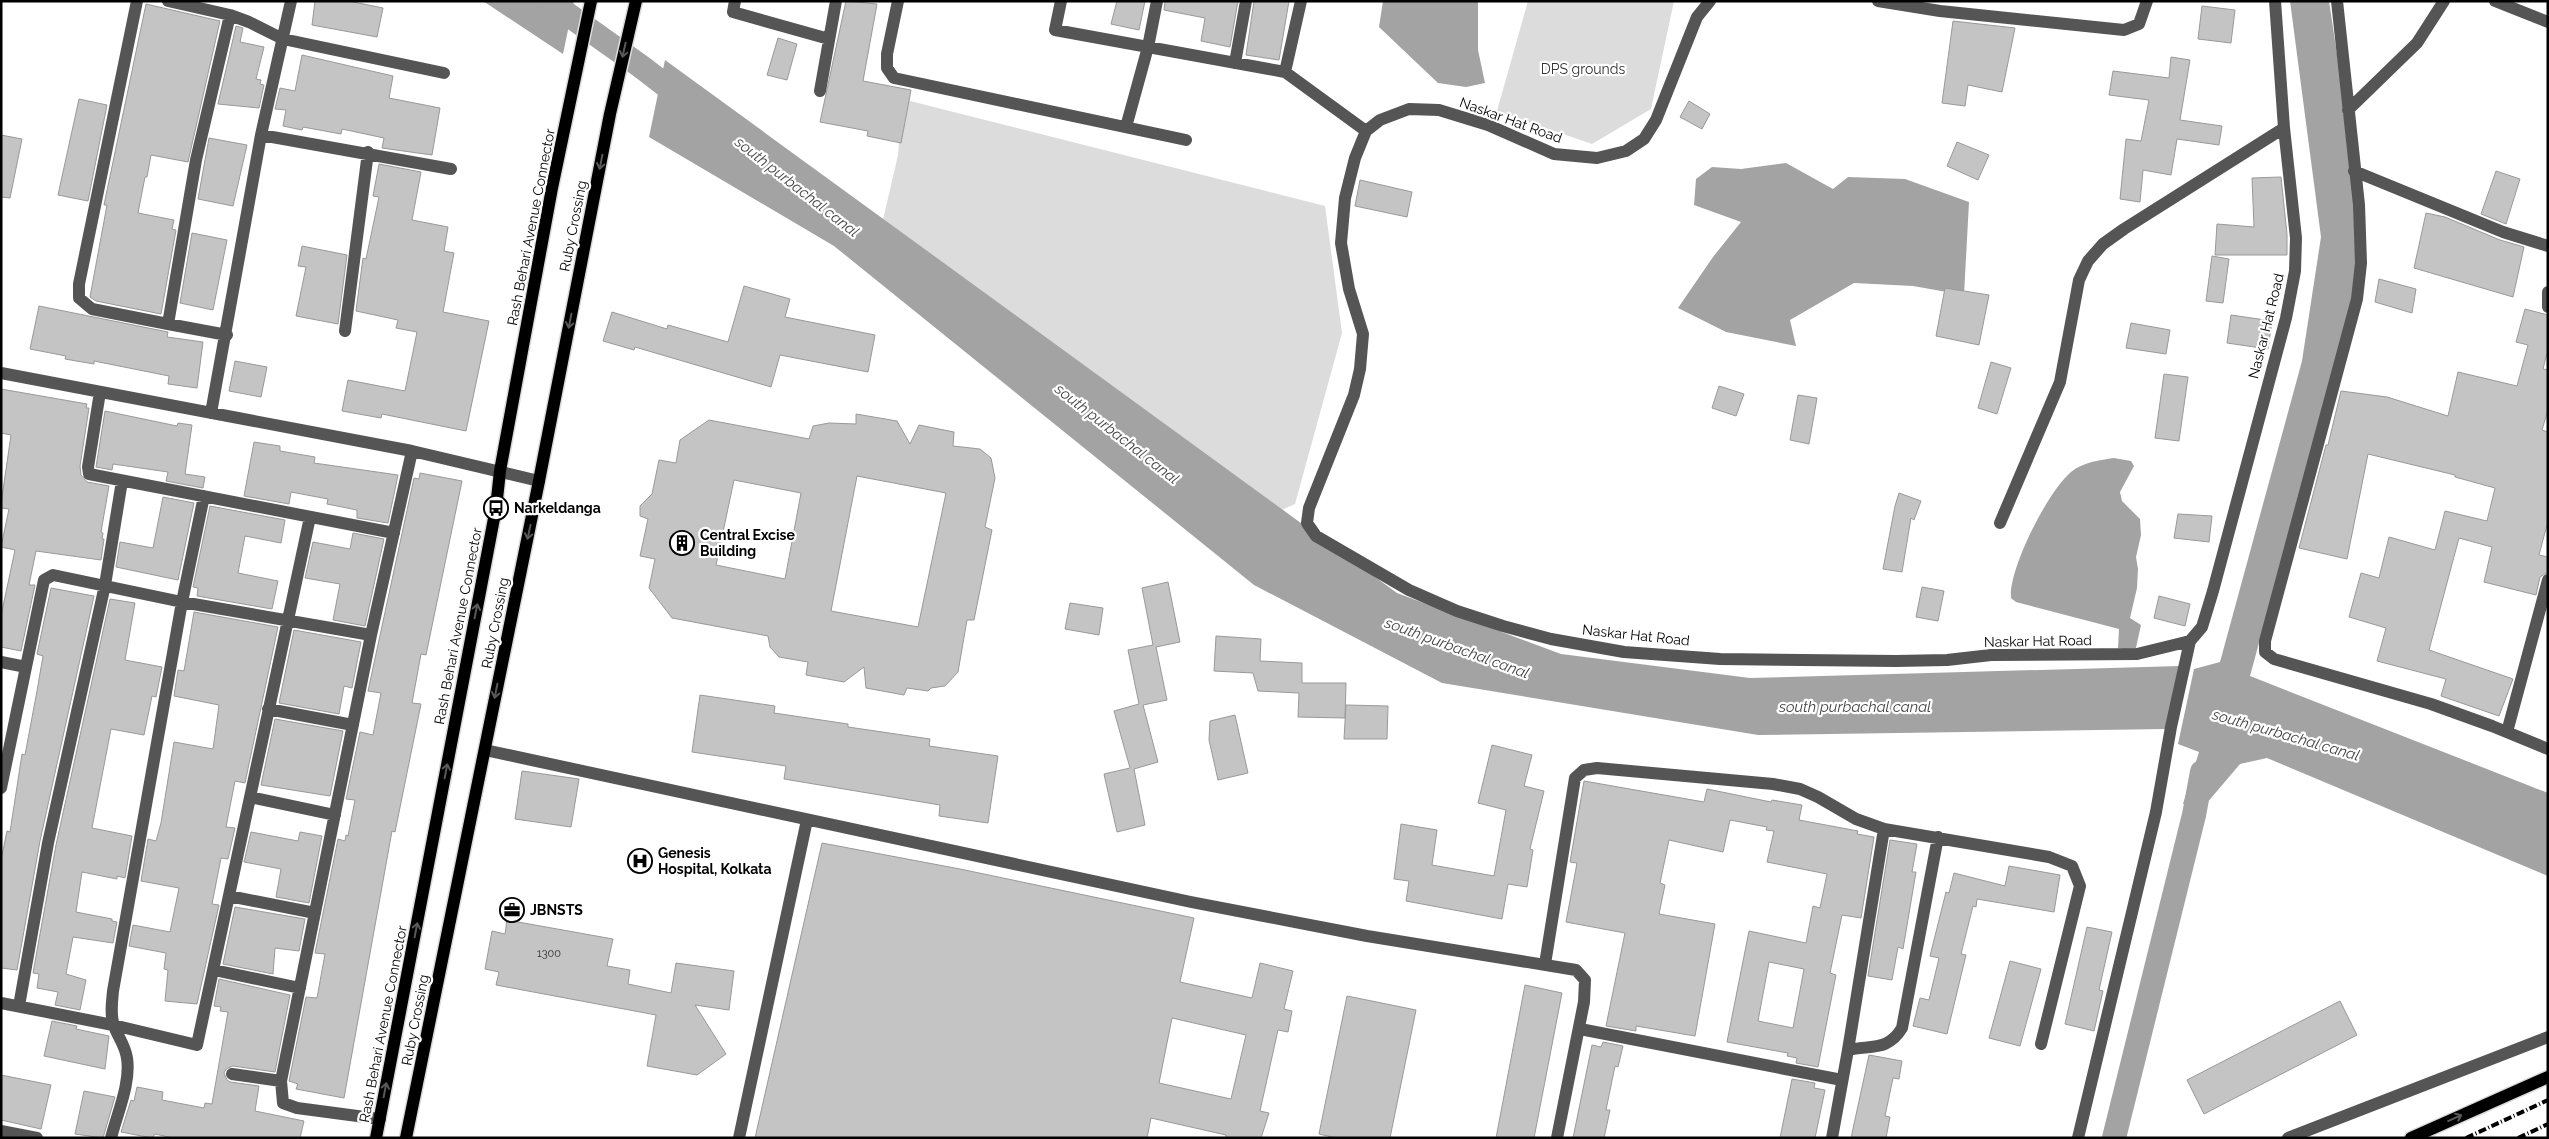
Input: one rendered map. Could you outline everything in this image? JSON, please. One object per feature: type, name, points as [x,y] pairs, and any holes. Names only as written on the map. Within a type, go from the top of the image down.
[{"type":"main road","name":"Rash Behari Avenue Connector","points":[[376,1138],[496,508],[500,471],[552,188],[591,1]]},
{"type":"main road","name":"Ruby Crossing","points":[[406,1138],[539,480],[610,114],[636,2]]},
{"type":"main road","points":[[2411,1138],[2548,1077]]},
{"type":"street","points":[[137,1],[78,284],[79,298],[92,309],[227,335]]},
{"type":"street","points":[[168,1],[230,15],[249,22],[283,40],[444,73]]},
{"type":"street","points":[[212,413],[261,136],[291,1]]},
{"type":"street","points":[[736,1],[734,12],[829,39]]},
{"type":"street","points":[[820,90],[836,1]]},
{"type":"street","points":[[898,1],[887,54],[887,68],[894,78],[1186,140]]},
{"type":"street","points":[[1061,1],[1055,30],[1285,72],[1366,131]]},
{"type":"street","points":[[1126,127],[1148,47],[1157,1]]},
{"type":"street","points":[[1235,63],[1246,1]]},
{"type":"street","points":[[1285,72],[1301,1]]},
{"type":"street","name":"Naskar Hat Road","points":[[1710,1],[1697,17],[1656,120],[1644,140],[1626,151],[1597,158],[1554,154],[1488,125],[1439,110],[1408,110],[1380,120],[1366,131],[1355,158],[1345,198],[1341,243],[1349,289],[1362,334],[1360,369],[1354,395],[1309,508],[1308,524],[1316,536],[1409,590],[1457,611],[1551,640],[1624,652],[1720,658],[1896,662],[1947,660],[1991,655],[2137,654],[2190,641],[2202,627],[2215,582],[2286,318],[2295,271],[2296,238],[2284,128],[2275,1]]},
{"type":"street","points":[[1878,1],[1940,11],[2124,30],[2139,24],[2146,1]]},
{"type":"street","points":[[2337,1],[2361,236],[2361,263],[2357,299],[2265,642],[2266,652],[2274,660],[2431,704],[2548,749]]},
{"type":"street","points":[[2348,110],[2417,43],[2444,1]]},
{"type":"street","points":[[2495,1],[2548,22]]},
{"type":"street","points":[[168,324],[196,160],[230,15]]},
{"type":"street","points":[[2000,523],[2060,382],[2079,280],[2088,261],[2103,244],[2124,228],[2284,128]]},
{"type":"street","points":[[261,136],[368,152],[451,168]]},
{"type":"street","points":[[345,331],[368,152]]},
{"type":"street","points":[[2354,171],[2503,232],[2548,246]]},
{"type":"street","points":[[2548,292],[2548,307]]},
{"type":"street","points":[[1,373],[412,451],[539,480]]},
{"type":"street","points":[[100,392],[88,467],[89,474],[394,533]]},
{"type":"street","points":[[380,1119],[297,1108],[283,1103],[281,1081],[371,635],[412,451]]},
{"type":"street","points":[[19,1006],[48,843],[105,585],[122,480]]},
{"type":"street","points":[[111,1138],[124,1088],[127,1060],[124,1044],[113,1024],[111,1007],[113,991],[182,602],[204,496]]},
{"type":"street","points":[[1,1002],[113,1024],[197,1045],[310,517]]},
{"type":"street","points":[[1,788],[5,744],[26,668],[44,580],[53,575],[182,602],[371,635]]},
{"type":"street","points":[[2507,732],[2547,588]]},
{"type":"street","points":[[2078,1138],[2156,812],[2180,680],[2190,641]]},
{"type":"street","points":[[1,662],[26,668]]},
{"type":"street","points":[[268,709],[353,725]]},
{"type":"street","points":[[485,750],[1191,902],[1367,936],[1576,970],[1585,980],[1580,1029],[1556,1138]]},
{"type":"street","points":[[1545,964],[1575,778],[1584,770],[1598,768],[1773,784],[1800,789],[1856,819],[1884,829],[2049,856],[2072,866],[2080,886],[2041,1044]]},
{"type":"street","points":[[250,797],[335,815]]},
{"type":"street","points":[[739,1138],[807,820]]},
{"type":"street","points":[[1832,1138],[1884,829]]},
{"type":"street","points":[[1848,1050],[1868,1046],[1883,1046],[1896,1038],[1902,1028],[1938,837]]},
{"type":"street","points":[[229,896],[315,913]]},
{"type":"street","points":[[214,970],[300,988]]},
{"type":"street","points":[[1580,1029],[1842,1080]]},
{"type":"street","points":[[2288,1138],[2548,1037]]},
{"type":"street","points":[[232,1074],[281,1081]]},
{"type":"street","points":[[1,1131],[37,1138]]},
{"type":"green space","name":"DPS grounds","points":[[1528,1],[1674,1],[1651,109],[1592,144],[1497,111]]},
{"type":"green space","points":[[902,99],[1325,206],[1342,333],[1295,504],[1239,529],[876,250],[898,155]]},
{"type":"water","points":[[483,1],[574,1],[563,54]]},
{"type":"water","points":[[1383,1],[1478,1],[1478,50],[1485,83],[1466,87],[1438,83],[1379,27]]},
{"type":"water","points":[[2290,1],[2329,1],[2361,214],[2354,294],[2250,676],[2548,793],[2548,876],[2267,758],[2240,764],[2206,804],[2183,804],[2199,752],[2178,744],[2194,669],[2220,662],[2302,361],[2321,237]]},
{"type":"water","points":[[665,60],[1397,593],[1561,654],[1750,678],[2180,666],[2165,729],[1758,735],[1442,683],[1254,585],[834,246],[649,137]]},
{"type":"water","points":[[1786,163],[1833,189],[1848,177],[1905,179],[1969,202],[1964,295],[1913,286],[1854,283],[1790,320],[1796,346],[1726,332],[1678,308],[1713,257],[1741,222],[1694,205],[1696,179],[1712,167],[1741,169]]},
{"type":"water","points":[[2114,458],[2131,461],[2134,466],[2120,492],[2122,501],[2140,519],[2141,535],[2136,557],[2138,569],[2137,588],[2130,618],[2141,625],[2135,652],[2118,648],[2119,629],[2016,602],[2011,598],[2016,569],[2031,532],[2041,513],[2062,482],[2071,472],[2081,466]]},
{"type":"building","points":[[315,1],[349,1],[383,8],[377,37],[312,25]]},
{"type":"building","points":[[846,1],[877,4],[863,81],[911,90],[901,143],[867,136],[868,131],[820,122]]},
{"type":"building","points":[[1117,1],[1145,1],[1139,30],[1111,24]]},
{"type":"building","points":[[1165,1],[1238,1],[1230,47],[1201,41],[1205,18],[1164,10]]},
{"type":"building","points":[[1254,1],[1289,1],[1279,60],[1246,55]]},
{"type":"building","points":[[146,4],[220,21],[188,162],[151,155],[147,177],[145,177],[138,213],[174,220],[172,229],[176,230],[161,314],[96,301],[90,297],[107,205],[104,205]]},
{"type":"building","points":[[2202,6],[2235,10],[2231,43],[2198,39]]},
{"type":"building","points":[[1953,21],[2015,28],[2002,92],[1968,85],[1965,106],[1942,103]]},
{"type":"building","points":[[236,26],[243,28],[240,42],[264,47],[256,79],[261,80],[260,84],[264,85],[259,108],[218,104]]},
{"type":"building","points":[[778,38],[797,44],[787,80],[767,75]]},
{"type":"building","points":[[302,55],[393,76],[389,98],[440,108],[432,155],[382,148],[384,138],[342,129],[341,134],[303,127],[302,130],[283,126],[286,110],[275,109],[280,88],[295,91]]},
{"type":"building","points":[[2171,57],[2190,60],[2180,120],[2222,126],[2219,145],[2177,139],[2171,175],[2143,170],[2140,202],[2120,199],[2126,139],[2141,141],[2149,100],[2109,95],[2113,71],[2169,78]]},
{"type":"building","points":[[79,99],[107,105],[88,201],[58,195]]},
{"type":"building","points":[[1689,101],[1710,114],[1702,129],[1680,117]]},
{"type":"building","points":[[1,135],[22,139],[10,198],[1,197]]},
{"type":"building","points":[[209,138],[247,145],[233,206],[198,199]]},
{"type":"building","points":[[1957,142],[1989,155],[1978,180],[1947,166]]},
{"type":"building","points":[[379,164],[421,172],[412,220],[448,227],[444,251],[454,253],[443,312],[489,321],[466,431],[382,414],[381,418],[342,411],[348,380],[405,391],[417,332],[396,328],[398,320],[356,311],[363,258],[366,259],[379,197],[373,196]]},
{"type":"building","points":[[2496,171],[2520,179],[2506,224],[2481,214]]},
{"type":"building","points":[[2281,177],[2287,234],[2287,255],[2215,255],[2217,224],[2254,227],[2252,178]]},
{"type":"building","points":[[1360,180],[1412,192],[1407,217],[1355,206]]},
{"type":"building","points":[[2426,213],[2445,217],[2500,240],[2524,247],[2513,297],[2414,268]]},
{"type":"building","points":[[192,233],[227,240],[213,310],[180,303]]},
{"type":"building","points":[[302,246],[347,255],[338,324],[296,316],[306,267],[298,266]]},
{"type":"building","points":[[2212,256],[2229,259],[2223,303],[2206,301]]},
{"type":"building","points":[[2379,279],[2416,289],[2412,313],[2375,302]]},
{"type":"building","points":[[744,286],[790,299],[785,317],[875,335],[868,372],[780,355],[771,387],[635,347],[634,350],[603,341],[612,312],[667,329],[668,325],[728,342]]},
{"type":"building","points":[[1945,288],[1989,295],[1979,345],[1936,336]]},
{"type":"building","points":[[39,306],[168,332],[167,337],[203,342],[197,388],[168,384],[169,376],[94,361],[94,364],[65,359],[66,356],[30,349]]},
{"type":"building","points":[[2525,309],[2548,315],[2548,349],[2543,369],[2548,370],[2548,410],[2542,430],[2548,432],[2548,521],[2539,555],[2548,557],[2548,572],[2540,577],[2536,595],[2484,582],[2492,547],[2459,538],[2429,650],[2513,679],[2499,716],[2441,696],[2446,679],[2377,661],[2386,628],[2349,617],[2361,573],[2379,578],[2389,537],[2435,550],[2445,511],[2487,521],[2495,488],[2455,477],[2455,475],[2368,454],[2347,559],[2299,548],[2341,391],[2387,397],[2448,416],[2458,372],[2517,386],[2528,345],[2516,342]]},
{"type":"building","points":[[2231,315],[2272,321],[2268,349],[2227,343]]},
{"type":"building","points":[[2131,323],[2170,330],[2166,354],[2126,348]]},
{"type":"building","points":[[235,361],[267,367],[261,397],[229,391]]},
{"type":"building","points":[[1991,362],[2011,368],[1997,414],[1978,408]]},
{"type":"building","points":[[2164,374],[2188,377],[2179,441],[2155,438]]},
{"type":"building","points":[[1719,386],[1744,394],[1736,416],[1712,408]]},
{"type":"building","points":[[1,389],[87,404],[86,408],[89,408],[80,466],[81,475],[87,482],[109,486],[101,532],[103,533],[102,539],[104,539],[101,560],[36,551],[29,585],[35,585],[21,651],[1,647],[1,616],[15,550],[1,547],[9,509],[1,508],[1,504],[11,435],[1,433]]},
{"type":"building","points":[[1798,395],[1817,398],[1809,444],[1790,440]]},
{"type":"building","points":[[105,411],[177,426],[178,423],[192,425],[185,474],[205,477],[203,488],[166,481],[168,472],[113,464],[112,470],[96,467]]},
{"type":"building","name":"Central Excise Building","points":[[856,414],[897,421],[910,444],[919,425],[954,432],[953,446],[980,449],[991,458],[995,478],[985,527],[992,530],[974,620],[967,620],[958,672],[945,686],[931,688],[928,691],[907,688],[904,695],[866,688],[864,667],[844,682],[806,675],[808,662],[779,657],[770,647],[768,636],[672,618],[649,588],[655,559],[640,556],[648,519],[640,516],[640,506],[652,494],[659,460],[676,463],[680,440],[709,420],[809,439],[813,426],[829,423],[856,424]],"holes":[[[857,476],[946,493],[918,627],[831,611]],[[734,480],[801,493],[785,579],[716,565]]]},
{"type":"building","points":[[254,442],[280,446],[280,451],[315,457],[314,463],[398,475],[388,523],[357,518],[357,510],[327,504],[328,499],[291,492],[289,504],[244,496]]},
{"type":"building","points":[[420,473],[462,481],[426,655],[421,654],[412,703],[421,704],[395,832],[392,831],[344,1098],[296,1089],[298,1084],[289,1081],[306,997],[317,998],[325,954],[315,953],[338,839],[345,841],[346,835],[348,836],[355,800],[346,799],[360,732],[373,735],[381,693],[368,691],[414,478],[419,479]]},
{"type":"building","points":[[1899,493],[1921,501],[1914,520],[1911,518],[1902,572],[1883,569]]},
{"type":"building","points":[[163,497],[194,503],[178,580],[116,567],[120,542],[153,548]]},
{"type":"building","points":[[210,506],[285,520],[281,543],[245,536],[238,573],[278,581],[272,609],[197,596],[198,588],[193,587]]},
{"type":"building","points":[[2178,514],[2212,516],[2209,542],[2174,538]]},
{"type":"building","points":[[353,533],[384,539],[365,626],[333,620],[340,584],[305,578],[313,542],[350,549]]},
{"type":"building","points":[[1168,582],[1180,642],[1156,647],[1167,700],[1143,705],[1158,762],[1134,769],[1145,825],[1117,832],[1104,774],[1130,768],[1114,711],[1139,704],[1128,650],[1153,645],[1142,588]]},
{"type":"building","points":[[1922,587],[1944,591],[1938,621],[1916,617]]},
{"type":"building","points":[[51,588],[94,596],[40,841],[17,970],[1,968],[1,860],[7,831],[10,832],[22,754],[25,755],[37,691],[43,656],[37,654]]},
{"type":"building","points":[[2159,596],[2190,604],[2185,626],[2154,618]]},
{"type":"building","points":[[110,599],[135,603],[125,660],[162,667],[156,697],[152,696],[144,735],[111,729],[92,828],[132,836],[125,878],[117,876],[117,879],[82,872],[76,912],[112,919],[112,921],[117,922],[113,943],[73,937],[66,974],[86,980],[80,1010],[55,1005],[58,992],[37,988],[39,974],[33,973],[56,845]]},
{"type":"building","points":[[1070,603],[1103,608],[1099,635],[1065,629]]},
{"type":"building","points":[[194,612],[278,627],[245,783],[235,781],[226,827],[235,828],[228,859],[221,858],[212,904],[219,905],[197,1004],[165,1001],[168,970],[164,969],[166,953],[129,946],[133,925],[170,932],[179,888],[141,881],[148,839],[156,841],[161,823],[174,742],[213,749],[219,705],[174,696],[178,670],[184,671]]},
{"type":"building","points":[[294,630],[361,642],[352,688],[344,686],[339,714],[279,703]]},
{"type":"building","points":[[1216,636],[1261,639],[1260,661],[1302,663],[1302,683],[1346,683],[1345,718],[1298,717],[1299,693],[1258,691],[1253,673],[1214,671]]},
{"type":"building","points":[[700,695],[775,706],[774,713],[848,724],[848,727],[930,739],[929,746],[998,756],[988,823],[939,816],[940,805],[784,779],[786,766],[692,752]]},
{"type":"building","points":[[1346,705],[1388,706],[1387,739],[1344,739]]},
{"type":"building","points":[[1235,715],[1248,773],[1218,780],[1209,740],[1210,721]]},
{"type":"building","points":[[275,719],[343,731],[330,796],[261,785]]},
{"type":"building","points":[[1492,745],[1532,755],[1524,786],[1544,791],[1530,849],[1533,850],[1527,887],[1508,884],[1502,919],[1406,901],[1409,881],[1394,879],[1401,824],[1437,830],[1432,865],[1494,876],[1506,810],[1478,803]]},
{"type":"building","points":[[522,771],[579,779],[571,827],[515,819]]},
{"type":"building","points":[[1584,781],[1704,802],[1707,789],[1771,802],[1772,800],[1802,805],[1799,820],[1858,831],[1857,834],[1874,837],[1861,918],[1842,915],[1830,973],[1836,975],[1818,1067],[1796,1063],[1797,1058],[1787,1056],[1788,1053],[1727,1042],[1749,931],[1806,943],[1813,906],[1820,908],[1827,874],[1767,862],[1774,831],[1766,830],[1767,827],[1730,820],[1723,852],[1669,840],[1660,883],[1665,885],[1659,914],[1715,924],[1695,1036],[1636,1026],[1636,1031],[1606,1026],[1625,933],[1566,922],[1577,863],[1570,862]],"holes":[[[1769,962],[1804,969],[1793,1028],[1758,1021]]]},
{"type":"building","points":[[251,832],[298,841],[300,832],[322,836],[309,903],[276,897],[281,869],[244,862]]},
{"type":"building","points":[[1890,840],[1917,844],[1912,872],[1916,872],[1903,949],[1898,947],[1892,980],[1868,976]]},
{"type":"building","points":[[822,843],[960,869],[1194,918],[1180,982],[1252,998],[1260,963],[1293,971],[1284,1009],[1292,1011],[1288,1032],[1278,1030],[1260,1111],[1269,1113],[1261,1138],[1226,1138],[1226,1135],[1151,1118],[1147,1138],[755,1138]],"holes":[[[1172,1018],[1246,1035],[1231,1099],[1159,1083]]]},
{"type":"building","points":[[2009,866],[2060,875],[2054,912],[1977,899],[1976,907],[1973,906],[1961,954],[1966,955],[1947,1034],[1913,1026],[1920,998],[1929,1000],[1939,958],[1930,956],[1946,892],[1949,893],[1954,873],[2005,886]]},
{"type":"building","points":[[235,907],[305,919],[299,951],[275,948],[273,974],[223,964]]},
{"type":"building","points":[[507,920],[613,939],[607,966],[630,970],[628,984],[671,993],[676,963],[734,971],[729,1010],[695,1005],[726,1054],[697,1075],[647,1066],[656,1015],[496,985],[499,972],[485,969],[492,931],[505,934]]},
{"type":"building","points":[[2087,927],[2112,932],[2099,990],[2103,991],[2094,1031],[2065,1024]]},
{"type":"building","points":[[2010,961],[2041,969],[2020,1046],[1989,1038]]},
{"type":"building","points":[[219,979],[290,995],[275,1072],[233,1066],[226,1069],[224,1073],[230,1082],[259,1086],[255,1111],[304,1121],[300,1138],[173,1138],[155,1134],[152,1138],[121,1132],[131,1100],[134,1101],[137,1087],[163,1092],[162,1100],[204,1108],[205,1103],[212,1104],[228,1012],[220,1011],[221,1007],[214,1006]]},
{"type":"building","points":[[1525,985],[1562,993],[1534,1138],[1496,1138]]},
{"type":"building","points":[[1347,996],[1416,1010],[1390,1138],[1336,1138],[1319,1134]]},
{"type":"building","points":[[2340,1001],[2357,1035],[2204,1114],[2187,1080]]},
{"type":"building","points":[[52,1021],[77,1026],[76,1029],[109,1036],[105,1069],[44,1056]]},
{"type":"building","points":[[1603,1042],[1623,1046],[1618,1067],[1615,1066],[1606,1110],[1610,1110],[1604,1138],[1573,1138],[1592,1045],[1601,1047]]},
{"type":"building","points":[[1869,1055],[1902,1061],[1899,1079],[1893,1078],[1885,1116],[1890,1117],[1886,1138],[1851,1138]]},
{"type":"building","points":[[1,1075],[51,1085],[41,1129],[1,1120]]},
{"type":"building","points":[[1792,1079],[1815,1083],[1814,1088],[1825,1090],[1815,1138],[1780,1138]]},
{"type":"building","points":[[84,1091],[115,1097],[103,1138],[75,1134]]},
{"type":"waterway","name":"south purbachal canal","points":[[549,1],[687,102]]},
{"type":"waterway","points":[[2114,1138],[2194,815],[2202,772]]},
{"type":"railway","points":[[2466,1138],[2548,1100]]},
{"type":"railway","points":[[2518,1138],[2548,1124]]},
{"type":"place","name":"Narkeldanga","points":[[496,508]]},
{"type":"place","name":"Central Excise Building","points":[[682,543]]},
{"type":"place","name":"Genesis Hospital, Kolkata","points":[[640,861]]},
{"type":"place","name":"JBNSTS","points":[[512,910]]}]
